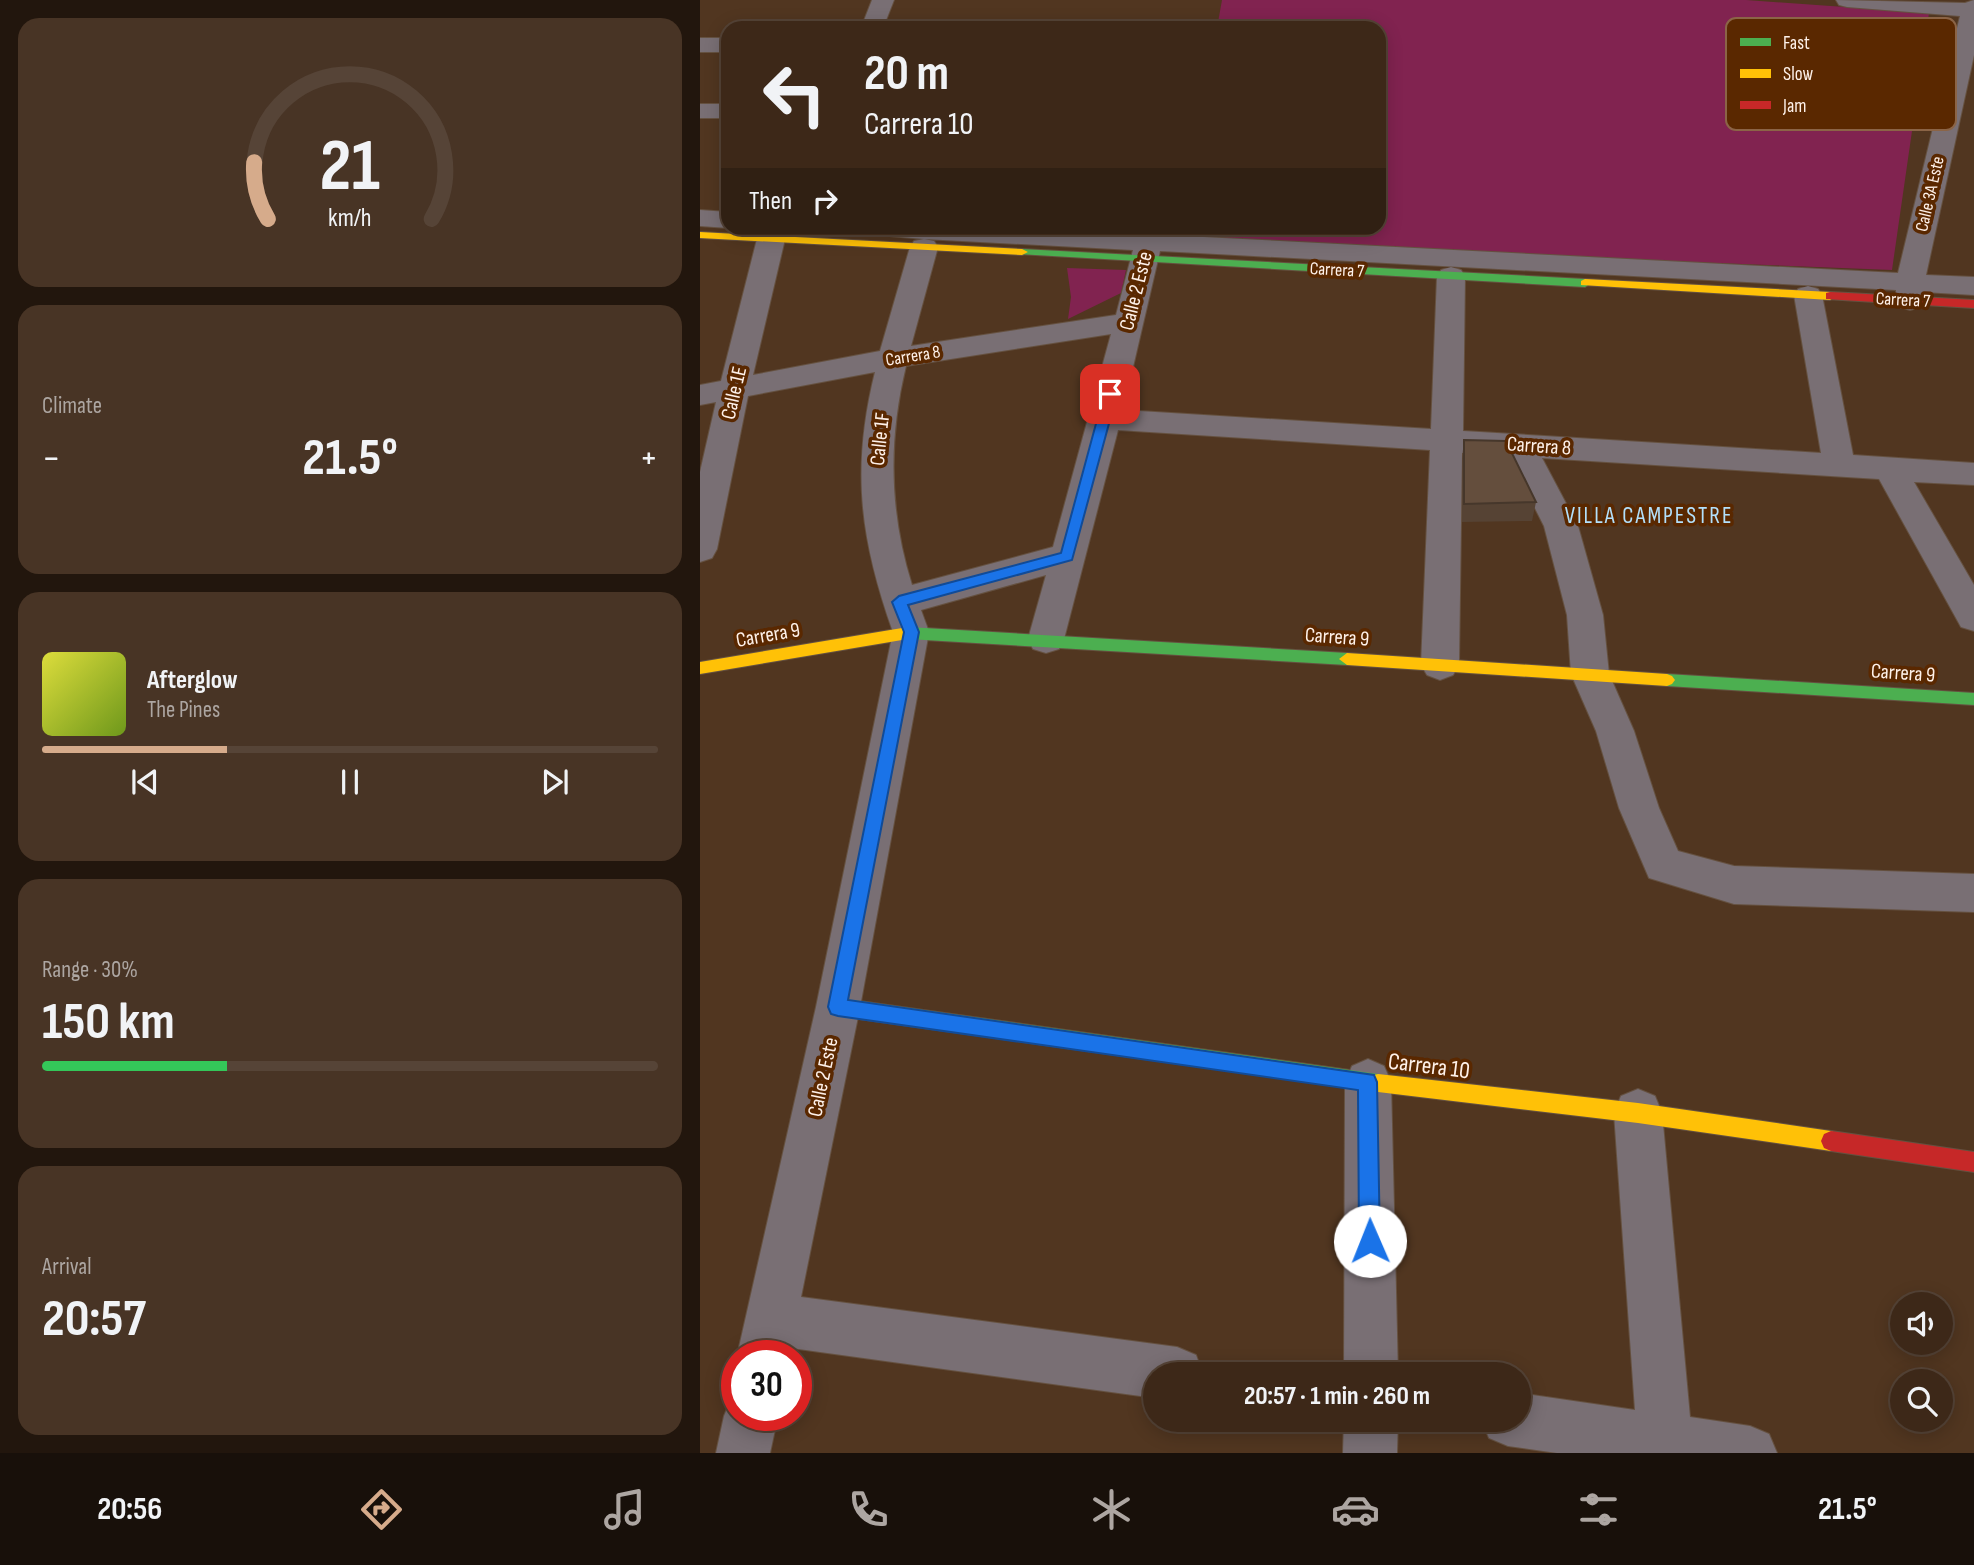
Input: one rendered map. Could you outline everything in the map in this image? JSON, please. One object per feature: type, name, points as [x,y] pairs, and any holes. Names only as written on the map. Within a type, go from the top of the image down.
[{"type":"street","points":[[875,21],[883,0]]},
{"type":"street","points":[[1197,0],[1197,21]]},
{"type":"street","points":[[1847,0],[1974,8]]},
{"type":"street","name":"Calle 3A Este","points":[[1956,88],[1974,8]]},
{"type":"street","points":[[700,45],[721,45]]},
{"type":"street","points":[[700,111],[721,111]]},
{"type":"street","name":"Calle 3A Este","points":[[1910,291],[1946,130]]},
{"type":"street","points":[[700,218],[721,220]]},
{"type":"street","name":"Carrera 7","points":[[700,235],[924,247],[1148,243],[1451,276],[1808,295],[1974,286]]},
{"type":"street","name":"Carrera 7","points":[[1003,235],[1910,291],[1974,304]]},
{"type":"street","name":"Calle 1E","points":[[700,549],[734,389],[771,239]]},
{"type":"street","name":"Calle 2 Este","points":[[1045,639],[1105,418],[1148,243]]},
{"type":"street","name":"Calle 1F","points":[[905,617],[881,536],[876,473],[880,414],[924,247]]},
{"type":"street","points":[[1440,665],[1451,276]]},
{"type":"street","points":[[1808,295],[1839,465]]},
{"type":"street","name":"Carrera 8","points":[[700,395],[895,358],[1127,322]]},
{"type":"street","name":"Carrera 8","points":[[1105,418],[1974,474]]},
{"type":"street","points":[[1519,445],[1561,526],[1585,615],[1590,674],[1615,731],[1639,808],[1664,865],[1734,885],[1974,893]]},
{"type":"street","points":[[1891,469],[1974,617]]},
{"type":"street","points":[[905,617],[1067,556]]},
{"type":"street","name":"Calle 2 Este","points":[[767,1338],[838,1007],[905,617]]},
{"type":"street","name":"Carrera 9","points":[[700,668],[905,617],[1045,639],[1974,699]]},
{"type":"street","name":"Carrera 10","points":[[838,1007],[1367,1082],[1638,1113],[1974,1162]]},
{"type":"street","points":[[1367,1082],[1371,1362]]},
{"type":"street","points":[[1638,1113],[1666,1447]]},
{"type":"street","points":[[767,1338],[1143,1371]]},
{"type":"street","points":[[1531,1423],[1666,1447],[1750,1453]]},
{"type":"street","points":[[743,1453],[748,1431]]},
{"type":"street","points":[[1370,1453],[1371,1432]]},
{"type":"shaded area","points":[[1222,0],[1746,0],[1929,13],[1928,18],[1726,18],[1726,130],[1912,130],[1892,270],[1179,242],[1180,235],[1386,235],[1386,21],[1218,21]]},
{"type":"shaded area","points":[[1067,268],[1126,270],[1121,293],[1068,319],[1071,297]]},
{"type":"building","points":[[1464,440],[1506,441],[1536,502],[1464,504]]},
{"type":"traffic: fast","points":[[1022,252],[1585,283]]},
{"type":"traffic: fast","points":[[908,633],[1347,659]]},
{"type":"traffic: fast","points":[[1667,680],[1974,699]]},
{"type":"traffic: fast","points":[[838,1007],[1378,1083]]},
{"type":"traffic: slow","points":[[700,235],[1022,252]]},
{"type":"traffic: slow","points":[[1585,283],[1830,296]]},
{"type":"traffic: slow","points":[[700,668],[908,633]]},
{"type":"traffic: slow","points":[[1347,659],[1667,680]]},
{"type":"traffic: slow","points":[[1378,1083],[1638,1113],[1831,1141]]},
{"type":"traffic: jam","points":[[1830,296],[1974,304]]},
{"type":"traffic: jam","points":[[1831,1141],[1974,1162]]},
{"type":"district","name":"VILLA CAMPESTRE","points":[[1649,516]]},
{"type":"route","points":[[1110,394],[1067,556],[899,602],[911,632],[838,1007],[1367,1082],[1370,1241]]}]
